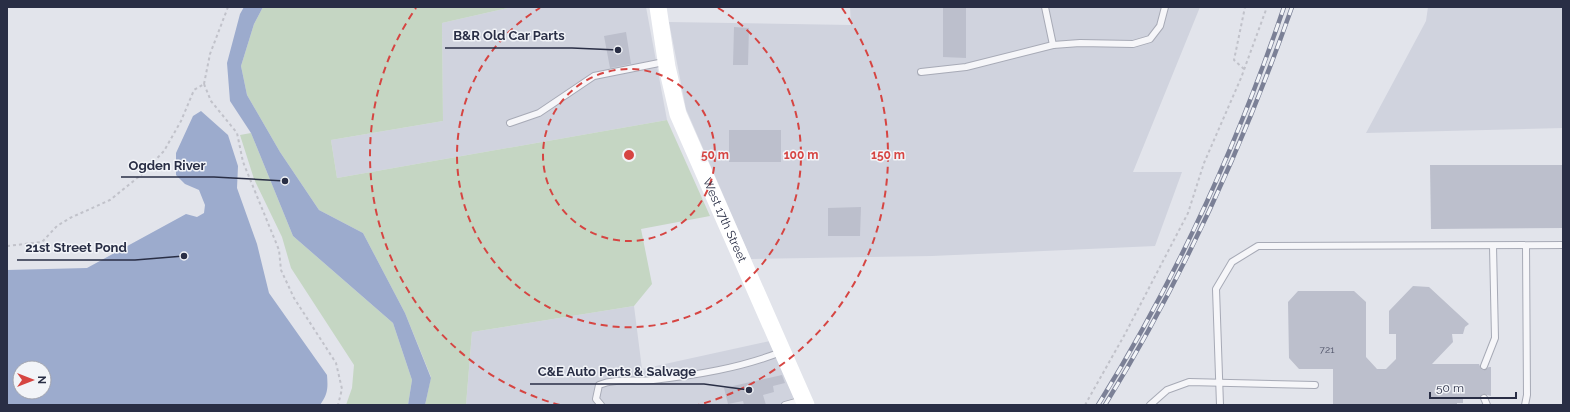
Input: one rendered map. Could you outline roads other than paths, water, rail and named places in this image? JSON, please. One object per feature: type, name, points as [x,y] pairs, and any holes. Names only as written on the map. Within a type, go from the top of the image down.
[{"type":"street","name":"West 17th Street","points":[[658,7],[666,62],[678,114],[805,403]]},
{"type":"lane","points":[[1045,7],[1053,45]]},
{"type":"lane","points":[[921,72],[972,65],[1053,45],[1080,43],[1133,44],[1150,39],[1160,26],[1165,7]]},
{"type":"lane","points":[[510,123],[539,113],[594,76],[666,62]]},
{"type":"lane","points":[[1220,405],[1216,289],[1232,262],[1258,246],[1563,245]]},
{"type":"lane","points":[[1484,366],[1495,338],[1493,246]]},
{"type":"lane","points":[[1525,405],[1527,395],[1526,246]]},
{"type":"lane","points":[[601,405],[596,399],[599,385],[609,381],[649,380],[689,376],[734,368],[783,352]]},
{"type":"lane","points":[[1150,405],[1167,390],[1189,382],[1315,385]]},
{"type":"lane","points":[[1484,398],[1487,405]]},
{"type":"lane","points":[[785,405],[805,403]]},
{"type":"water","points":[[244,7],[263,7],[254,24],[241,66],[247,95],[280,152],[319,210],[363,233],[405,313],[431,378],[425,405],[408,405],[412,380],[393,323],[293,236],[251,133],[230,101],[227,63],[240,14]]},
{"type":"water","points":[[201,111],[228,135],[238,166],[237,188],[257,244],[269,293],[327,375],[327,391],[323,401],[320,405],[7,405],[7,270],[87,268],[186,214],[197,217],[204,213],[205,205],[199,190],[185,184],[176,175],[176,153],[193,116]]},
{"type":"railway","points":[[1098,405],[1153,310],[1202,212],[1246,110],[1284,7]]},
{"type":"railway","points":[[1105,405],[1160,310],[1209,211],[1253,110],[1292,7]]},
{"type":"place","name":"B&R Old Car Parts","points":[[618,50]]},
{"type":"place","name":"Ogden River","points":[[285,181]]},
{"type":"place","name":"21st Street Pond","points":[[184,256]]},
{"type":"place","name":"C&E Auto Parts & Salvage","points":[[749,390]]}]
